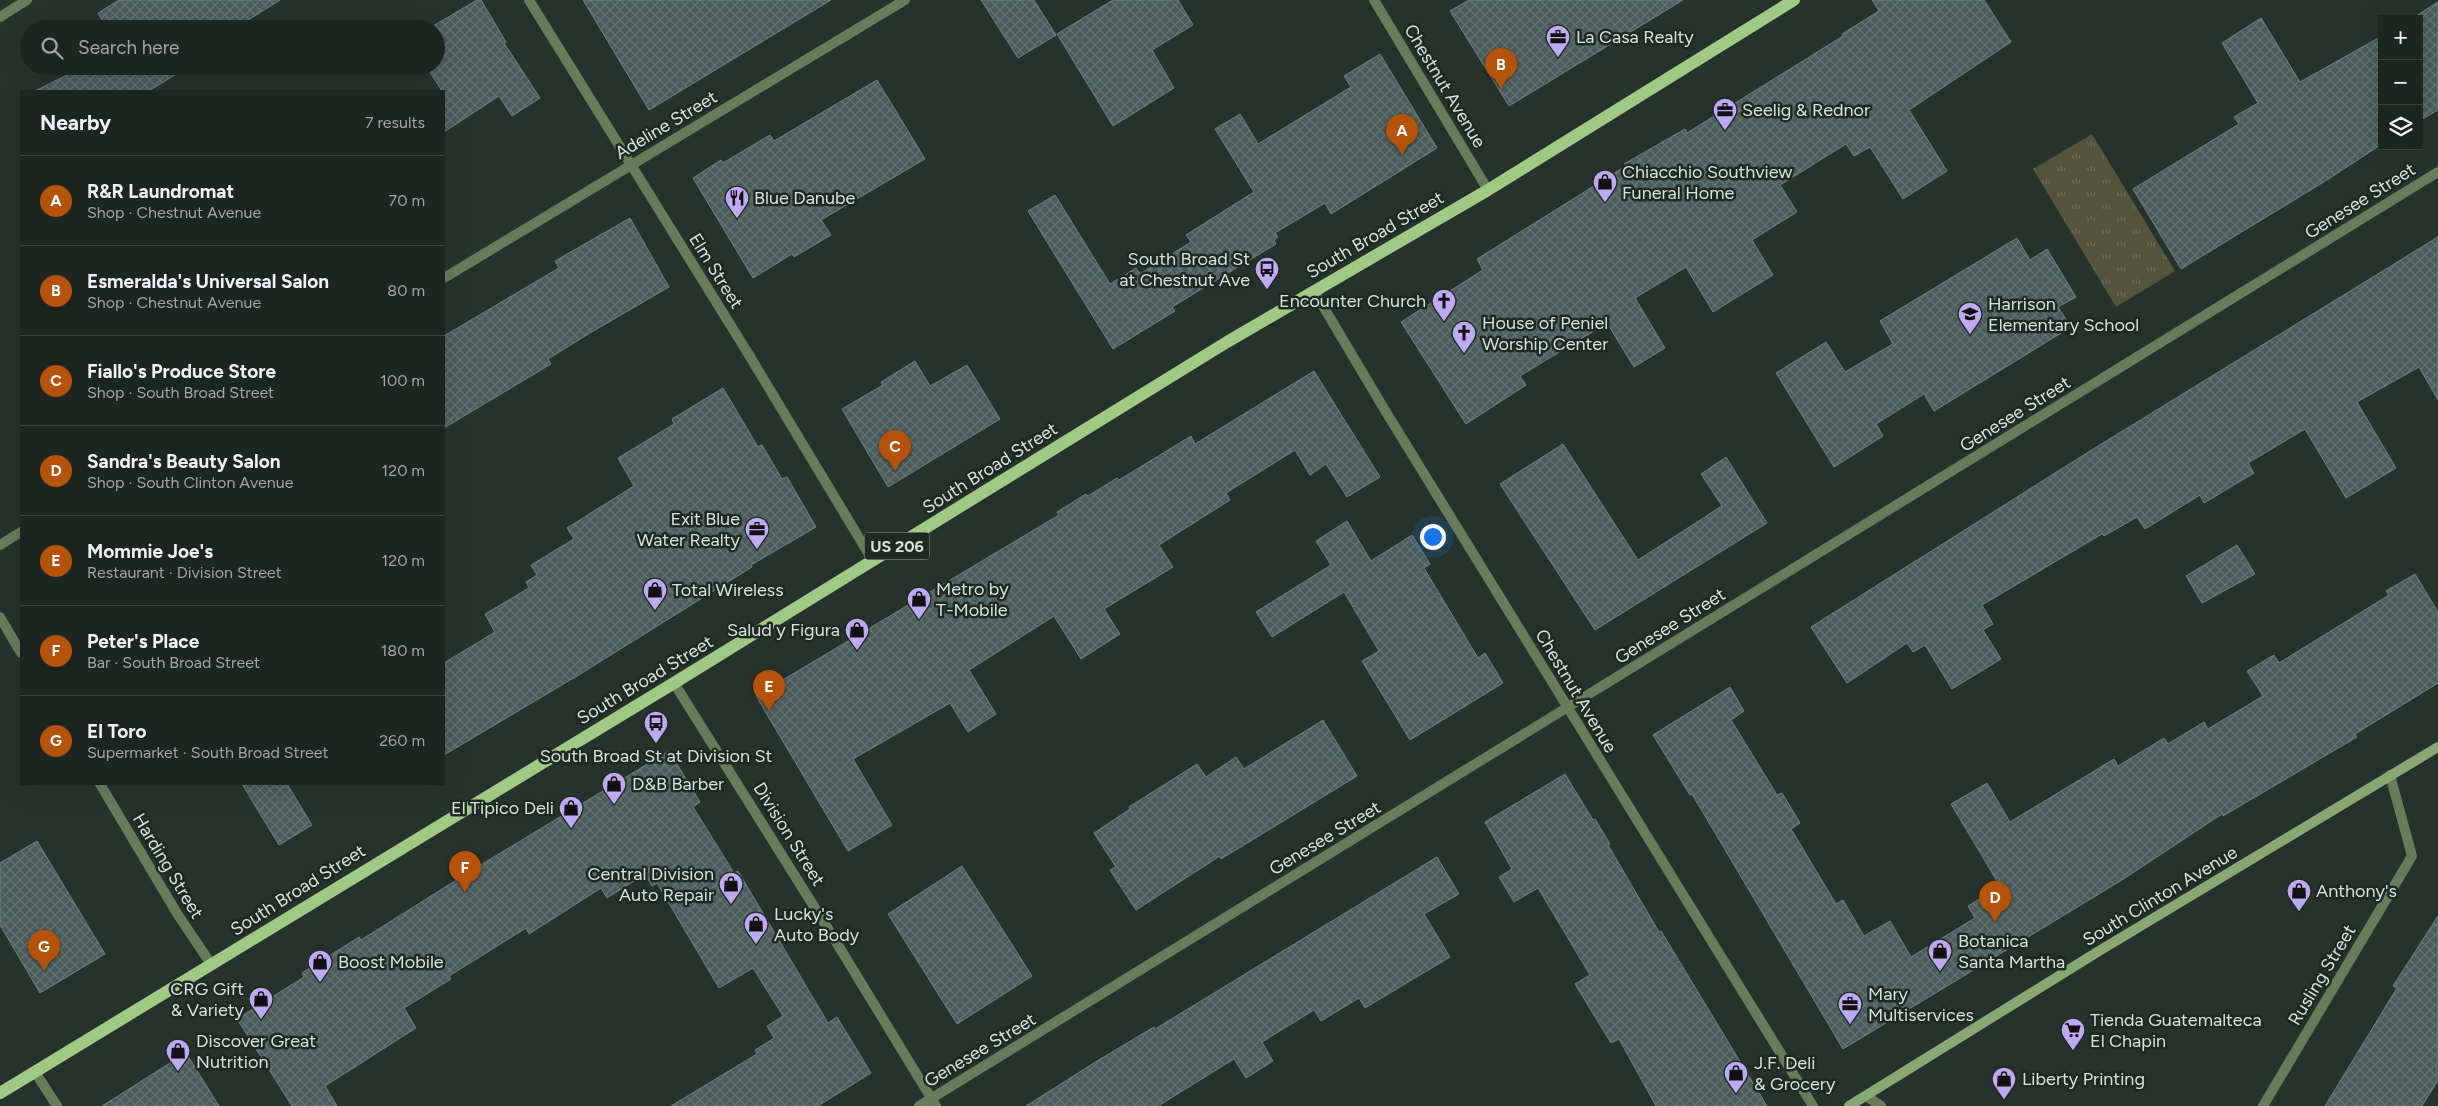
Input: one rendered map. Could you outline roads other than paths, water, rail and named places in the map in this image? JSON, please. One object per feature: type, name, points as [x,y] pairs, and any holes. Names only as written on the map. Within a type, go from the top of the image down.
[{"type":"main road","name":"South Broad Street","points":[[0,1093],[674,683],[1227,342],[1488,190],[1794,0]]},
{"type":"street","points":[[0,17],[27,0]]},
{"type":"street","name":"Elm Street","points":[[529,0],[749,355],[873,561]]},
{"type":"street","name":"Adeline Street","points":[[445,277],[905,0]]},
{"type":"street","name":"Chestnut Avenue","points":[[1374,0],[1488,190]]},
{"type":"street","name":"Genesee Street","points":[[919,1106],[934,1102],[2438,172]]},
{"type":"street","name":"Chestnut Avenue","points":[[1314,291],[1386,412],[1812,1106]]},
{"type":"street","points":[[0,545],[20,533]]},
{"type":"street","points":[[0,617],[20,651]]},
{"type":"street","name":"Division Street","points":[[674,683],[820,915],[934,1102]]},
{"type":"street","name":"South Clinton Avenue","points":[[1848,1106],[2099,951],[2438,747]]},
{"type":"street","name":"Rusling Street","points":[[2263,1106],[2412,856],[2390,776]]},
{"type":"street","name":"Harding Street","points":[[101,785],[178,916],[211,964]]},
{"type":"street","points":[[35,1072],[57,1106]]},
{"type":"street","points":[[1866,1096],[1881,1106]]},
{"type":"place","name":"La Casa Realty","points":[[1558,58]]},
{"type":"place","name":"Esmeralda's Universal Salon","points":[[1501,89]]},
{"type":"place","name":"Seelig & Rednor","points":[[1725,131]]},
{"type":"place","name":"R&R Laundromat","points":[[1402,155]]},
{"type":"place","name":"Chiacchio Southview Funeral Home","points":[[1605,203]]},
{"type":"place","name":"Blue Danube","points":[[737,219]]},
{"type":"place","name":"South Broad St at Chestnut Ave","points":[[1267,290]]},
{"type":"place","name":"Encounter Church","points":[[1444,322]]},
{"type":"place","name":"Harrison Elementary School","points":[[1970,335]]},
{"type":"place","name":"House of Peniel Worship Center","points":[[1464,354]]},
{"type":"place","name":"Fiallo's Produce Store","points":[[895,471]]},
{"type":"place","name":"Exit Blue Water Realty","points":[[757,550]]},
{"type":"place","name":"Total Wireless","points":[[655,611]]},
{"type":"place","name":"Metro by T-Mobile","points":[[919,620]]},
{"type":"place","name":"Salud y Figura","points":[[857,651]]},
{"type":"place","name":"Mommie Joe's","points":[[769,711]]},
{"type":"place","name":"South Broad St at Division St","points":[[656,744]]},
{"type":"place","name":"D&B Barber","points":[[614,805]]},
{"type":"place","name":"El Tipico Deli","points":[[571,829]]},
{"type":"place","name":"Peter's Place","points":[[465,892]]},
{"type":"place","name":"Central Division Auto Repair","points":[[731,905]]},
{"type":"place","name":"Anthony's","points":[[2299,912]]},
{"type":"place","name":"Sandra's Beauty Salon","points":[[1995,922]]},
{"type":"place","name":"Lucky's Auto Body","points":[[756,945]]},
{"type":"place","name":"El Toro","points":[[44,971]]},
{"type":"place","name":"Botanica Santa Martha","points":[[1940,972]]},
{"type":"place","name":"Boost Mobile","points":[[320,983]]},
{"type":"place","name":"CRG Gift & Variety","points":[[261,1020]]},
{"type":"place","name":"Mary Multiservices","points":[[1850,1025]]},
{"type":"place","name":"Tienda Guatemalteca El Chapin","points":[[2073,1051]]},
{"type":"place","name":"Discover Great Nutrition","points":[[178,1072]]},
{"type":"place","name":"J.F. Deli & Grocery","points":[[1736,1094]]},
{"type":"place","name":"Liberty Printing","points":[[2004,1100]]}]
